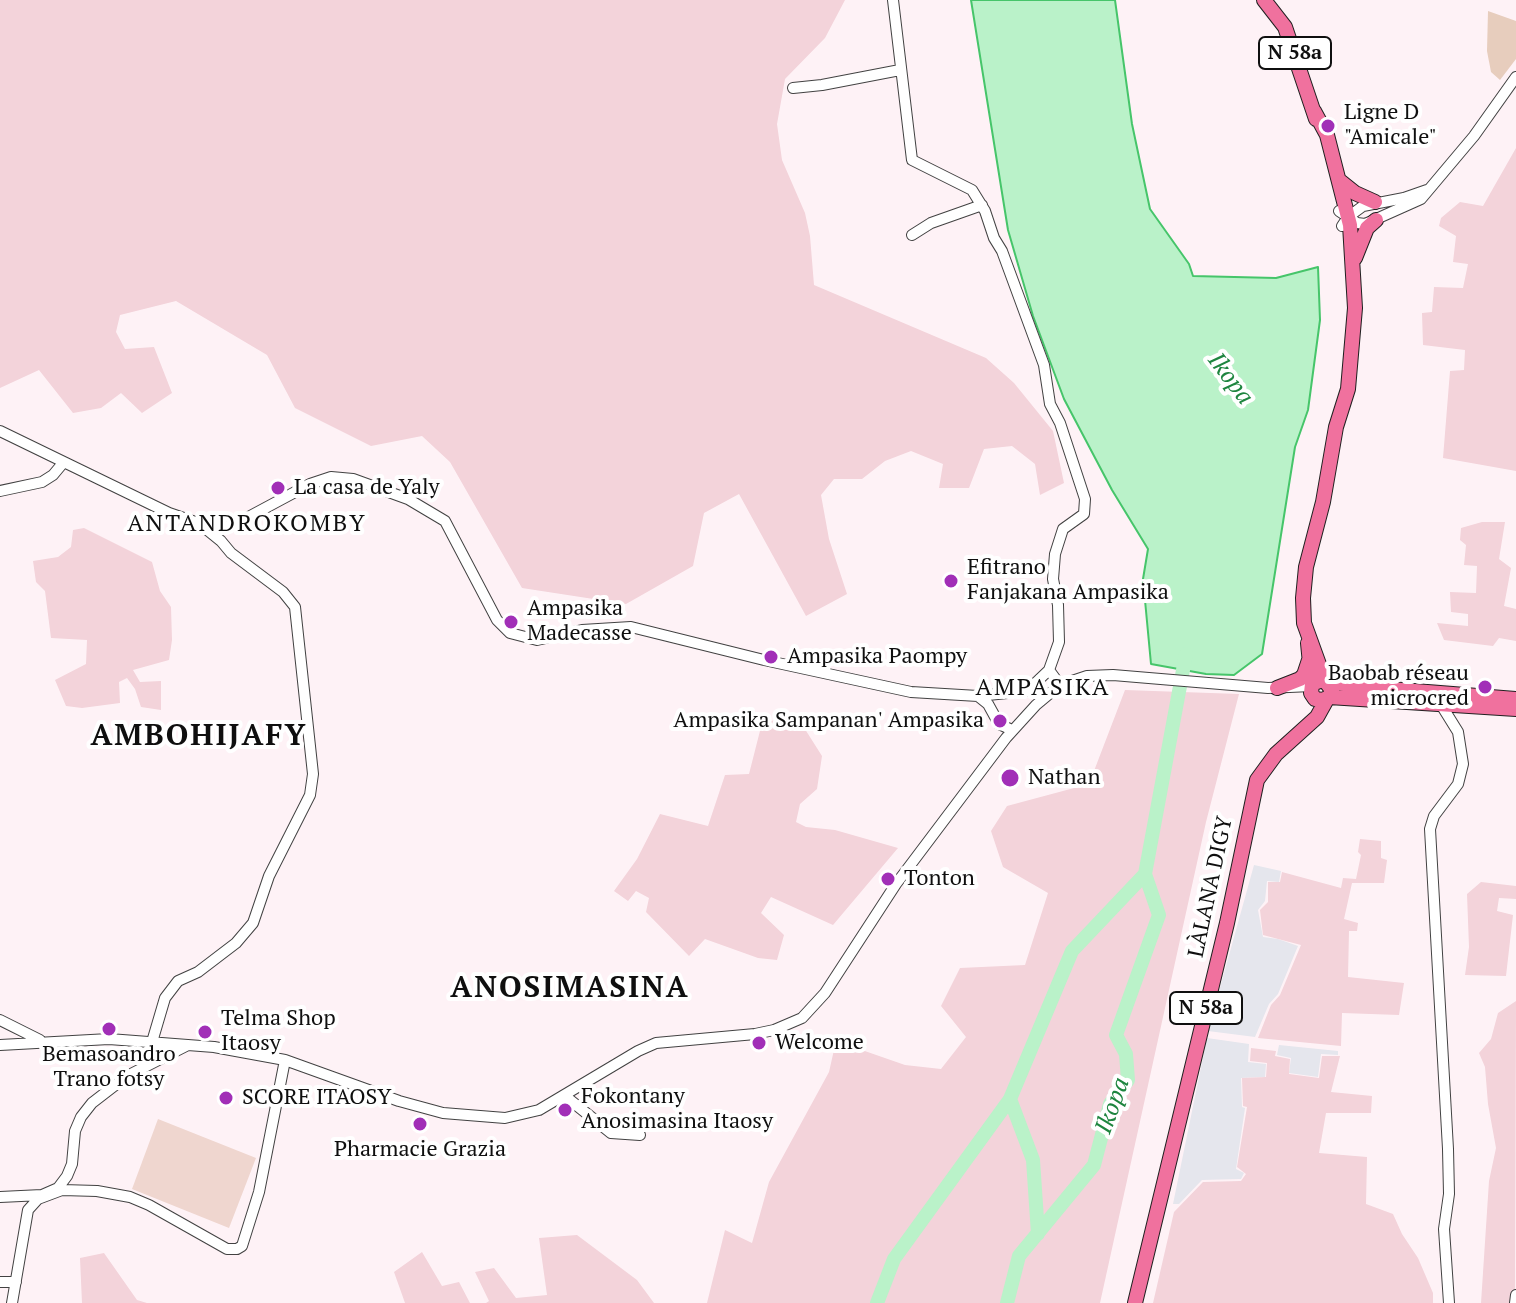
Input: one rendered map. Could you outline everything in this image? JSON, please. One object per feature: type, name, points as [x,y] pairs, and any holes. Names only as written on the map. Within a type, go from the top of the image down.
[{"type":"main road","name":"N 58a","points":[[1264,0],[1285,27],[1314,111],[1354,263],[1354,334],[1348,389],[1336,427],[1323,502],[1306,567],[1303,616],[1318,691]]},
{"type":"main road","name":"N 58a","points":[[1314,111],[1327,135],[1340,181],[1354,334]]},
{"type":"main road","points":[[1340,181],[1355,193],[1375,202]]},
{"type":"main road","points":[[1354,263],[1367,228],[1376,220]]},
{"type":"main road","points":[[1273,688],[1300,679],[1314,660],[1335,676],[1356,686]]},
{"type":"main road","points":[[1318,691],[1356,686],[1516,699]]},
{"type":"main road","points":[[1318,691],[1516,709]]},
{"type":"main road","name":"LÀLANA DIGY","points":[[1135,1303],[1227,923],[1257,780],[1276,754],[1303,730],[1318,691]]},
{"type":"street","points":[[0,431],[169,513],[203,526],[226,527],[310,484],[331,477],[353,479],[408,499],[445,521],[497,620],[510,633],[537,640],[582,630],[631,627],[911,692],[978,696],[1027,691],[1049,670],[1059,642],[1058,605],[1053,579],[1055,554],[1063,529],[1084,514],[1085,499],[1060,423],[1050,404],[1044,365],[982,205],[972,190],[912,160],[893,0]]},
{"type":"street","points":[[793,88],[900,70]]},
{"type":"street","points":[[1343,218],[1365,224],[1421,199],[1474,136],[1516,77]]},
{"type":"street","points":[[1343,218],[1375,202],[1429,190]]},
{"type":"street","points":[[912,235],[942,218],[982,205]]},
{"type":"street","points":[[0,491],[42,482],[63,463]]},
{"type":"street","points":[[152,1042],[165,998],[178,981],[198,972],[227,950],[253,923],[269,876],[310,795],[313,774],[295,607],[283,592],[231,553],[203,526]]},
{"type":"street","points":[[1049,670],[1060,685]]},
{"type":"street","points":[[0,1045],[109,1039],[190,1044],[285,1060],[399,1101],[461,1116],[505,1118],[539,1110],[656,1043],[755,1034],[802,1018],[825,993],[896,884],[1012,730],[1060,685],[1087,676],[1128,676],[1318,691]]},
{"type":"street","points":[[978,696],[988,704],[999,724],[1012,730]]},
{"type":"street","points":[[1440,703],[1458,732],[1463,764],[1458,784],[1434,816],[1430,829],[1448,1149],[1449,1194],[1444,1229],[1449,1303]]},
{"type":"street","points":[[0,1020],[41,1041]]},
{"type":"street","points":[[0,1197],[42,1195],[58,1188],[72,1164],[75,1131],[92,1103],[127,1076],[190,1044]]},
{"type":"street","points":[[12,1303],[28,1210],[38,1199],[62,1190],[97,1191],[130,1197],[227,1249],[242,1246],[259,1192],[285,1060]]},
{"type":"street","points":[[565,1096],[611,1133],[640,1135]]},
{"type":"street","points":[[0,1282],[16,1282]]},
{"type":"street","points":[[1515,1303],[1516,1295]]},
{"type":"shaded area","points":[[0,0],[845,0],[825,38],[785,79],[777,124],[782,160],[805,213],[814,285],[986,358],[1014,383],[1053,431],[1064,483],[1040,495],[1035,464],[1012,446],[984,449],[969,488],[939,488],[943,464],[911,451],[885,461],[862,479],[834,479],[821,495],[829,539],[847,594],[806,616],[739,494],[704,513],[693,566],[626,604],[522,588],[450,462],[422,436],[371,446],[295,408],[267,355],[176,301],[120,315],[116,332],[125,349],[154,347],[172,393],[142,413],[121,393],[101,408],[73,413],[39,370],[0,388]]},
{"type":"shaded area","points":[[1488,11],[1516,21],[1516,59],[1500,80],[1491,72],[1487,51]]},
{"type":"shaded area","points":[[1516,148],[1516,471],[1443,458],[1450,371],[1464,370],[1465,350],[1423,345],[1422,313],[1432,312],[1434,287],[1463,288],[1468,264],[1453,262],[1456,236],[1439,226],[1441,218],[1460,202],[1483,206]]},
{"type":"shaded area","points":[[1482,522],[1505,522],[1499,559],[1511,568],[1504,606],[1516,609],[1516,641],[1499,638],[1493,646],[1444,640],[1437,623],[1468,626],[1468,614],[1451,612],[1450,592],[1476,593],[1477,566],[1464,565],[1466,545],[1460,540],[1461,528]]},
{"type":"shaded area","points":[[84,528],[152,562],[160,591],[171,607],[169,660],[133,670],[140,682],[161,681],[161,710],[141,707],[135,689],[127,678],[119,682],[120,703],[82,708],[66,706],[55,680],[86,664],[87,640],[51,638],[45,591],[36,582],[33,561],[58,557],[71,547],[73,530]]},
{"type":"shaded area","points":[[1125,690],[1239,694],[1206,822],[1100,1303],[707,1303],[725,1230],[752,1243],[769,1182],[829,1072],[836,1041],[905,1065],[941,1069],[966,1037],[941,1006],[960,968],[1025,965],[1048,893],[1003,867],[991,831],[1007,806],[1089,784]]},
{"type":"shaded area","points":[[785,718],[803,726],[822,756],[817,789],[800,804],[796,822],[898,848],[833,925],[771,897],[761,913],[784,935],[777,960],[758,958],[705,939],[689,956],[646,912],[649,898],[636,891],[628,901],[614,891],[637,859],[660,814],[708,826],[725,775],[749,774],[762,723]]},
{"type":"shaded area","points":[[1360,839],[1381,841],[1381,858],[1387,860],[1384,883],[1352,883],[1344,919],[1358,923],[1357,931],[1349,931],[1348,977],[1404,983],[1399,1015],[1342,1013],[1341,1046],[1258,1038],[1301,945],[1263,935],[1260,910],[1268,902],[1268,882],[1280,882],[1282,872],[1341,888],[1343,878],[1356,879],[1361,855],[1358,852]]},
{"type":"shaded area","points":[[1254,865],[1281,871],[1279,882],[1267,881],[1265,901],[1258,910],[1263,937],[1298,946],[1278,994],[1269,1004],[1255,1037],[1208,1031]]},
{"type":"shaded area","points":[[1481,882],[1516,886],[1516,899],[1499,898],[1497,911],[1513,915],[1506,976],[1465,975],[1469,947],[1467,894]]},
{"type":"shaded area","points":[[1516,1001],[1515,1303],[1481,1303],[1489,1181],[1496,1148],[1485,1067],[1479,1053],[1491,1039],[1498,1013]]},
{"type":"shaded area","points":[[1207,1038],[1249,1044],[1248,1062],[1266,1064],[1265,1077],[1241,1078],[1242,1107],[1245,1108],[1236,1169],[1244,1173],[1241,1179],[1202,1180],[1179,1204],[1173,1204]]},
{"type":"shaded area","points":[[1279,1045],[1338,1051],[1338,1055],[1321,1054],[1318,1077],[1289,1073],[1291,1058],[1277,1055]]},
{"type":"shaded area","points":[[1251,1048],[1276,1051],[1275,1056],[1290,1059],[1289,1074],[1319,1078],[1322,1056],[1340,1056],[1331,1092],[1372,1096],[1371,1113],[1326,1113],[1319,1153],[1367,1157],[1366,1204],[1393,1214],[1418,1258],[1433,1293],[1433,1303],[1153,1303],[1174,1212],[1203,1182],[1241,1181],[1246,1174],[1237,1167],[1247,1107],[1243,1106],[1242,1078],[1266,1077],[1267,1063],[1250,1061]]},
{"type":"shaded area","points":[[158,1119],[256,1158],[229,1228],[132,1189]]},
{"type":"shaded area","points":[[577,1235],[637,1280],[654,1303],[486,1303],[489,1301],[475,1272],[494,1268],[516,1298],[547,1295],[539,1238]]},
{"type":"shaded area","points":[[422,1252],[442,1286],[459,1282],[470,1303],[405,1303],[394,1272]]},
{"type":"shaded area","points":[[104,1253],[137,1300],[147,1303],[82,1303],[80,1258]]},
{"type":"water","points":[[971,0],[1115,0],[1132,124],[1150,209],[1189,264],[1193,276],[1276,278],[1318,267],[1320,320],[1308,410],[1295,447],[1262,654],[1234,675],[1206,674],[1151,664],[1143,579],[1148,549],[1112,490],[1064,399],[1033,316],[1008,230]]},
{"type":"waterway","name":"Ikopa","points":[[1007,1303],[1019,1256],[1094,1165],[1110,1104],[1128,1080],[1126,1054],[1116,1035],[1159,915],[1145,874],[1186,654]]},
{"type":"waterway","name":"Ikopa","points":[[877,1303],[894,1259],[1010,1099],[1072,951],[1145,874]]},
{"type":"waterway","name":"Ikopa","points":[[1010,1099],[1033,1160],[1038,1234]]},
{"type":"place","name":"Ligne D \"Amicale\"","points":[[1328,126]]},
{"type":"place","name":"La casa de Yaly","points":[[278,488]]},
{"type":"place","name":"Efitrano Fanjakana Ampasika","points":[[951,581]]},
{"type":"place","name":"Ampasika Madecasse","points":[[511,622]]},
{"type":"place","name":"Ampasika Paompy","points":[[771,657]]},
{"type":"place","name":"Baobab réseau microcred","points":[[1485,687]]},
{"type":"place","name":"Ampasika Sampanan' Ampasika","points":[[1000,721]]},
{"type":"place","name":"Nathan","points":[[1010,778]]},
{"type":"place","name":"Tonton","points":[[888,879]]},
{"type":"place","name":"Bemasoandro Trano fotsy","points":[[109,1029]]},
{"type":"place","name":"Telma Shop Itaosy","points":[[205,1032]]},
{"type":"place","name":"Welcome","points":[[759,1043]]},
{"type":"place","name":"SCORE ITAOSY","points":[[226,1098]]},
{"type":"place","name":"Fokontany Anosimasina Itaosy","points":[[565,1110]]},
{"type":"place","name":"Pharmacie Grazia","points":[[420,1124]]},
{"type":"district","name":"ANTANDROKOMBY","points":[[247,524]]},
{"type":"district","name":"AMPASIKA","points":[[1043,688]]},
{"type":"district","name":"AMBOHIJAFY","points":[[199,736]]},
{"type":"district","name":"ANOSIMASINA","points":[[570,988]]}]
